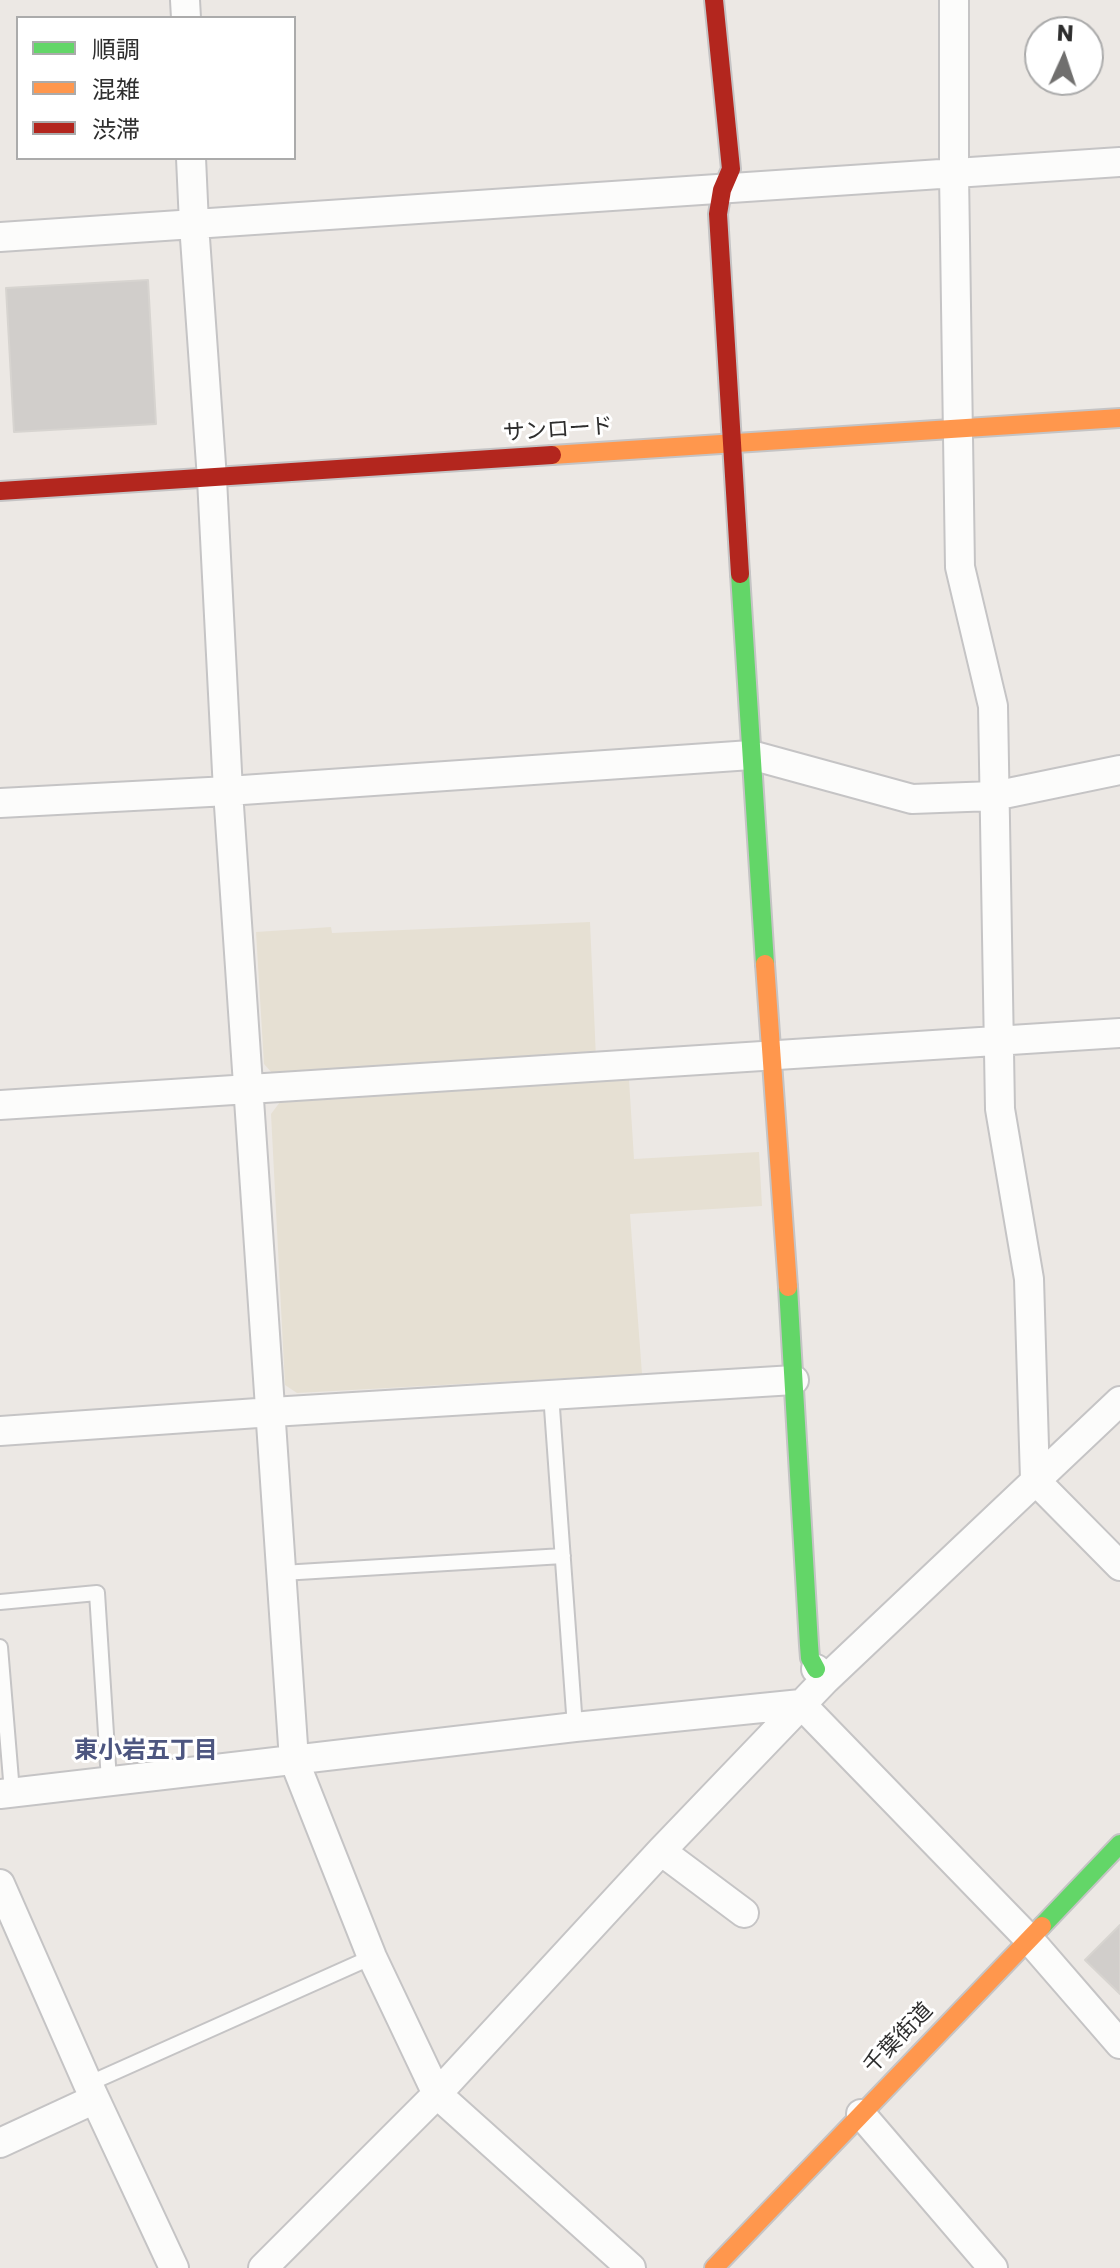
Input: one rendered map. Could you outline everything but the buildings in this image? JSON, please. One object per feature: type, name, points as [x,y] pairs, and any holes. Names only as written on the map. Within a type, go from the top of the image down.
[{"type":"main road","points":[[714,0],[731,169],[722,190],[718,214],[770,1055],[794,1380],[810,1658],[821,1674]]},
{"type":"main road","name":"サンロード","points":[[0,491],[1120,418]]},
{"type":"main road","name":"千葉街道","points":[[714,2268],[1120,1844]]},
{"type":"street","points":[[954,0],[960,567],[993,706],[1000,1109],[1029,1279],[1035,1480],[1120,1566]]},
{"type":"street","points":[[191,160],[228,791],[294,1760],[372,1957],[437,2094],[631,2268]]},
{"type":"street","points":[[0,237],[1120,162]]},
{"type":"street","points":[[0,803],[228,791],[751,755],[912,799],[994,796],[1120,770]]},
{"type":"street","points":[[0,1105],[1120,1033]]},
{"type":"street","points":[[0,1431],[794,1380]]},
{"type":"street","points":[[263,2268],[437,2094],[661,1851],[794,1713],[821,1674],[1120,1401]]},
{"type":"street","points":[[6,1793],[575,1727],[794,1713],[1028,1938],[1120,2044]]},
{"type":"street","points":[[661,1851],[744,1913]]},
{"type":"street","points":[[0,1884],[174,2268]]},
{"type":"street","points":[[0,2143],[92,2092]]},
{"type":"street","points":[[861,2114],[993,2268]]},
{"type":"lane","points":[[551,1394],[575,1727]]},
{"type":"lane","points":[[282,1573],[563,1556]]},
{"type":"lane","points":[[0,1602],[97,1593],[109,1781]]},
{"type":"lane","points":[[0,1647],[6,1793]]},
{"type":"lane","points":[[92,2092],[372,1957]]},
{"type":"shaded area","points":[[590,922],[597,1081],[629,1080],[634,1159],[759,1152],[762,1206],[630,1214],[642,1374],[297,1393],[285,1385],[271,1114],[280,1102],[278,1074],[273,1074],[264,1064],[256,932],[331,927],[332,933]]},
{"type":"traffic: fast","points":[[740,574],[765,964]]},
{"type":"traffic: fast","points":[[788,1287],[809,1645],[810,1658],[816,1669]]},
{"type":"traffic: fast","points":[[1042,1926],[1120,1844]]},
{"type":"traffic: slow","points":[[552,455],[1120,418]]},
{"type":"traffic: slow","points":[[765,964],[788,1287]]},
{"type":"traffic: slow","points":[[714,2268],[1042,1926]]},
{"type":"traffic: jam","points":[[714,0],[731,169],[722,190],[718,214],[740,574]]},
{"type":"traffic: jam","points":[[0,491],[552,455]]},
{"type":"district","name":"東小岩五丁目","points":[[146,1752]]}]
